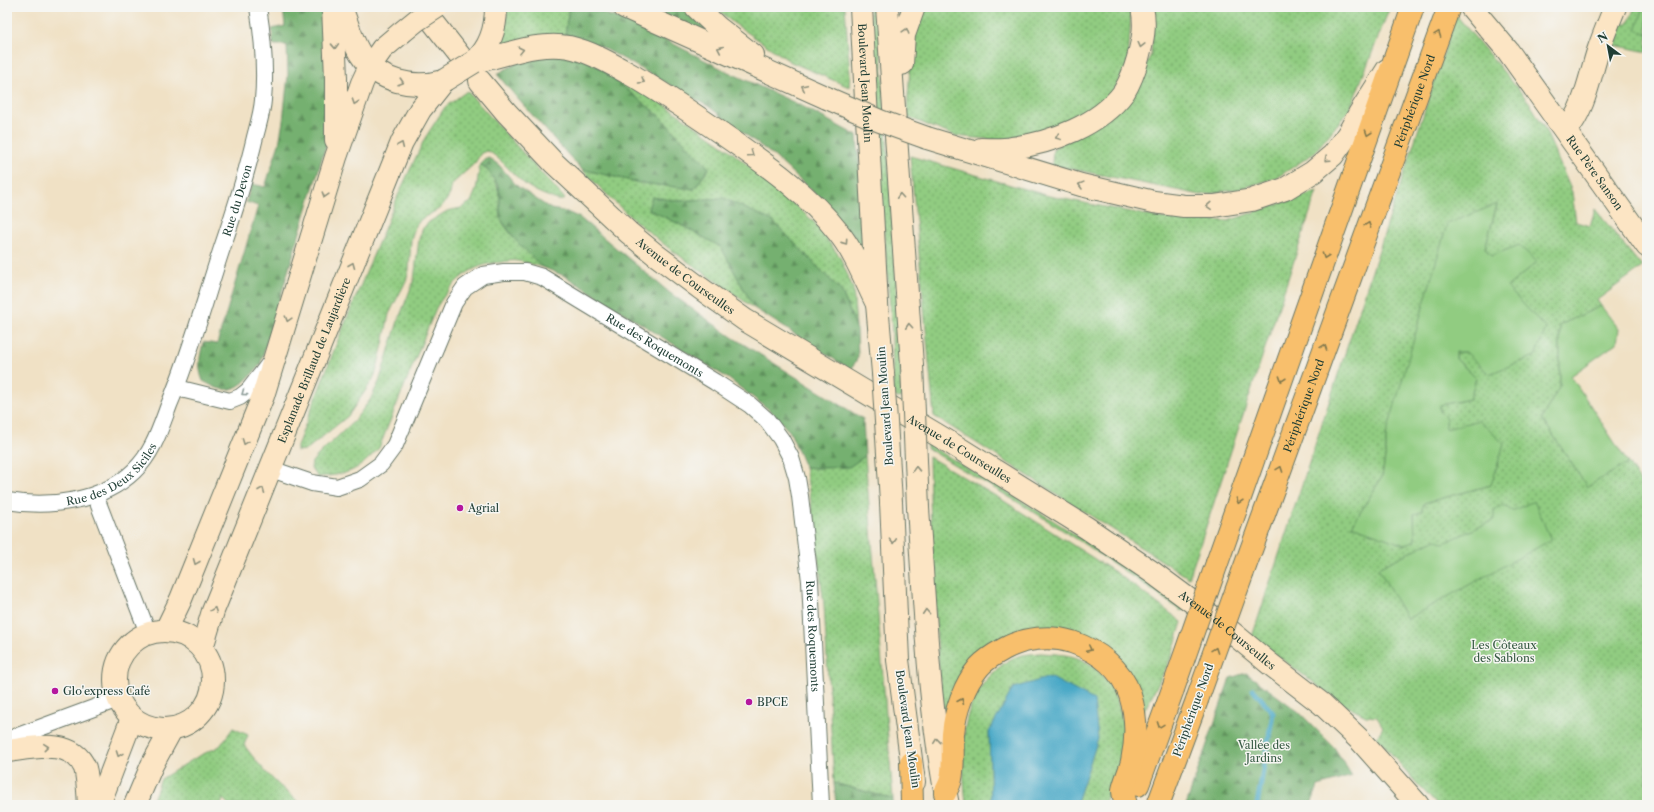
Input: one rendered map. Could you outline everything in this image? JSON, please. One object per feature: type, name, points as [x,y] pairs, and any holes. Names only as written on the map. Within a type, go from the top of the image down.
[{"type":"highway","points":[[1131,805],[1413,7]]},
{"type":"highway","name":"Périphérique Nord","points":[[1158,805],[1449,7]]},
{"type":"highway","points":[[947,799],[951,779],[953,732],[959,704],[970,681],[980,666],[992,656],[1015,643],[1034,639],[1051,639],[1086,647],[1098,654],[1124,681],[1130,695],[1136,722],[1132,762],[1123,791],[1126,805]]},
{"type":"highway","points":[[911,763],[912,805]]},
{"type":"main road","points":[[333,7],[336,78],[336,157]]},
{"type":"main road","points":[[341,7],[360,54],[370,66],[386,76],[404,83],[414,85],[438,85],[476,64],[525,49],[549,46],[569,47],[597,57],[669,96],[767,165],[812,204],[838,232],[851,249],[877,304]]},
{"type":"main road","points":[[476,64],[491,39],[496,20],[496,7]]},
{"type":"main road","points":[[624,7],[880,121],[927,138],[1081,185],[1154,202],[1184,206],[1214,206],[1252,200],[1285,188],[1313,172],[1333,154],[1348,134],[1395,57]]},
{"type":"main road","points":[[696,7],[717,27],[781,77]]},
{"type":"main road","name":"Boulevard Jean Moulin","points":[[861,7],[877,304],[891,502],[898,660],[918,805]]},
{"type":"main road","points":[[887,7],[912,365],[918,508],[931,686],[939,757],[947,799]]},
{"type":"main road","points":[[896,139],[904,35],[914,7]]},
{"type":"main road","points":[[950,146],[981,149],[1011,148],[1054,139],[1092,120],[1109,107],[1123,92],[1134,71],[1145,33],[1142,7]]},
{"type":"main road","points":[[1471,7],[1508,51],[1566,131]]},
{"type":"main road","name":"Rue Père Sanson","points":[[1615,7],[1598,51],[1581,107],[1574,122],[1566,131],[1646,241]]},
{"type":"main road","points":[[157,632],[181,599],[263,396],[278,353],[336,157],[362,83],[370,66],[382,49],[417,20],[434,13]]},
{"type":"main road","name":"Avenue de Courseulles","points":[[434,13],[476,64],[506,112],[554,164],[624,229],[656,255],[756,327],[955,446],[1087,528],[1152,572],[1218,621],[1322,704],[1360,740],[1418,805]]},
{"type":"main road","name":"Esplanade Brillaud de Laujardière","points":[[202,648],[213,611],[402,142],[417,114],[438,85]]},
{"type":"main road","points":[[157,632],[184,635],[194,640],[202,648],[210,659],[214,673],[214,687],[210,700],[202,712],[192,722],[171,730],[157,729],[143,725],[132,718],[124,709],[118,699],[115,686],[115,672],[119,660],[126,648],[136,639],[157,632]]},
{"type":"main road","points":[[99,805],[132,718]]},
{"type":"main road","points":[[135,805],[152,765],[171,730]]},
{"type":"main road","points":[[7,751],[51,746],[69,751],[76,756],[85,768],[89,805]]},
{"type":"street","name":"Rue du Devon","points":[[177,388],[247,172],[263,101],[264,47],[258,7]]},
{"type":"street","name":"Rue des Roquemonts","points":[[271,469],[312,483],[337,487],[360,479],[382,464],[395,445],[454,303],[465,287],[483,275],[504,272],[525,272],[542,277],[715,382],[750,405],[767,420],[791,458],[797,478],[810,581],[821,805]]},
{"type":"street","points":[[177,388],[230,401],[240,397],[249,390],[278,353]]},
{"type":"street","name":"Rue des Deux Siciles","points":[[7,501],[36,504],[61,502],[95,495],[118,483],[133,472],[141,463],[157,438],[177,388]]},
{"type":"street","points":[[95,495],[157,632]]},
{"type":"street","points":[[7,740],[118,699]]},
{"type":"green space","points":[[283,7],[323,7],[328,68],[326,145],[260,365],[243,383],[227,390],[214,387],[203,381],[200,371],[200,357],[203,342],[217,344],[258,206],[246,202],[252,184],[265,187],[279,144],[288,75],[287,45],[273,45],[272,29],[285,26]]},
{"type":"green space","points":[[506,7],[569,7],[565,35],[548,34],[501,45],[507,20]]},
{"type":"green space","points":[[569,7],[586,7],[635,24],[724,70],[802,106],[857,136],[867,266],[830,208],[774,156],[708,106],[602,47],[565,35]]},
{"type":"green space","points":[[648,7],[682,7],[711,33],[705,35]]},
{"type":"green space","points":[[715,7],[845,7],[850,74],[849,87],[791,62],[732,22]]},
{"type":"green space","points":[[870,7],[878,7],[898,308],[901,397],[898,398],[893,395],[892,331],[880,183]]},
{"type":"green space","points":[[923,7],[1128,7],[1131,15],[1128,63],[1110,98],[1065,127],[1008,141],[955,136],[905,116],[907,110],[912,40]]},
{"type":"green space","points":[[1152,7],[1390,7],[1350,109],[1313,154],[1276,178],[1239,189],[1201,195],[1052,165],[1053,149],[1123,105],[1151,55],[1154,12]]},
{"type":"green space","points":[[1635,7],[1647,7],[1647,52],[1614,45],[1620,24],[1628,24]]},
{"type":"green space","points":[[1644,7],[1647,7],[1647,34],[1636,30]]},
{"type":"green space","name":"Les Côteaux des Sablons","points":[[1456,15],[1529,102],[1544,127],[1572,192],[1576,222],[1590,226],[1595,209],[1642,267],[1597,300],[1601,306],[1560,325],[1560,386],[1542,418],[1587,486],[1628,463],[1647,492],[1647,805],[1437,805],[1377,737],[1383,727],[1377,717],[1366,716],[1344,705],[1252,637]],"holes":[[[1497,205],[1485,248],[1490,256],[1537,262],[1507,287],[1466,352],[1456,352],[1456,359],[1476,378],[1470,399],[1440,405],[1440,413],[1446,418],[1445,430],[1491,485],[1424,503],[1414,513],[1415,540],[1352,526],[1382,477],[1386,451],[1386,436]]]},
{"type":"green space","points":[[573,54],[596,65],[657,114],[709,168],[694,189],[640,183],[581,169],[497,74],[530,56]]},
{"type":"green space","points":[[596,65],[658,100],[728,149],[814,222],[840,257],[853,288],[856,327],[842,292],[815,265],[723,198],[678,201],[652,197],[648,209],[721,247],[754,308],[670,249],[628,215],[581,169],[640,183],[694,189],[709,169],[657,114]]},
{"type":"green space","points":[[467,91],[565,199],[555,199],[541,194],[521,181],[500,160],[488,151],[481,153],[475,163],[452,184],[450,194],[439,209],[421,219],[415,227],[411,239],[409,270],[406,281],[389,314],[376,372],[372,381],[348,416],[306,450],[297,451],[297,446],[338,340],[400,191],[425,138],[445,107]]},
{"type":"green space","points":[[910,156],[1049,196],[1161,218],[1228,221],[1317,191],[1189,578],[934,416]]},
{"type":"green space","points":[[489,158],[499,165],[517,186],[551,209],[567,212],[580,218],[670,293],[732,337],[863,419],[865,456],[849,467],[805,467],[790,432],[771,411],[729,379],[565,276],[542,267],[518,243],[500,218],[500,198],[498,185],[486,168],[480,164],[483,160]]},
{"type":"green space","points":[[480,164],[489,172],[499,192],[501,220],[505,227],[542,267],[516,261],[491,263],[472,270],[456,282],[442,298],[436,308],[379,448],[365,462],[352,470],[338,475],[318,477],[311,468],[312,462],[354,421],[370,400],[379,382],[398,321],[414,280],[419,239],[423,228],[429,222],[447,211],[461,208],[471,202],[476,190]]},
{"type":"green space","points":[[652,197],[678,201],[723,198],[773,221],[842,292],[857,330],[858,357],[851,370],[754,308],[721,247],[648,209]]},
{"type":"green space","points":[[1497,204],[1485,248],[1491,256],[1519,245],[1537,262],[1507,287],[1546,328],[1535,356],[1489,374],[1466,352],[1456,352],[1456,359],[1476,378],[1470,399],[1440,405],[1440,412],[1446,418],[1446,429],[1479,420],[1504,444],[1491,485],[1424,503],[1421,512],[1414,514],[1415,540],[1405,545],[1352,526],[1382,477],[1386,451],[1386,436],[1447,224]]},
{"type":"green space","points":[[1601,306],[1619,329],[1617,343],[1571,376],[1628,463],[1587,487],[1542,418],[1560,386],[1560,325]]},
{"type":"green space","points":[[927,444],[1057,523],[1184,609],[1181,611],[1060,528],[927,448]]},
{"type":"green space","points":[[865,456],[893,799],[834,783],[824,605],[805,467],[849,467]]},
{"type":"green space","points":[[929,457],[1004,501],[1118,574],[1182,622],[1171,658],[1143,713],[1101,648],[1007,638],[944,722],[934,590]]},
{"type":"green space","points":[[1534,501],[1551,540],[1407,619],[1378,568],[1436,539],[1444,543],[1494,520],[1494,510],[1503,505],[1512,511]]},
{"type":"green space","points":[[1040,653],[1071,656],[1088,663],[1105,679],[1117,701],[1123,726],[1123,750],[1118,770],[1104,805],[1076,805],[1098,739],[989,732],[991,805],[966,805],[963,771],[964,736],[972,703],[980,689],[997,669],[1011,659],[1019,656]]},
{"type":"green space","name":"Vallée des Jardins","points":[[1246,673],[1299,712],[1334,747],[1352,776],[1318,786],[1311,805],[1186,805],[1230,678]]},
{"type":"green space","points":[[233,728],[248,735],[244,745],[251,754],[271,778],[303,805],[229,805],[223,799],[221,805],[151,805],[161,779],[197,757],[220,746]]},
{"type":"green space","points":[[834,783],[893,799],[893,805],[836,805]]},
{"type":"water","points":[[1050,677],[1094,700],[1098,739],[1076,805],[991,805],[989,732],[1013,688]]},
{"type":"waterway","points":[[1253,689],[1273,713],[1257,805]]},
{"type":"place","name":"Agrial","points":[[460,508]]},
{"type":"place","name":"Glo'express Café","points":[[55,691]]},
{"type":"place","name":"BPCE","points":[[749,702]]}]
